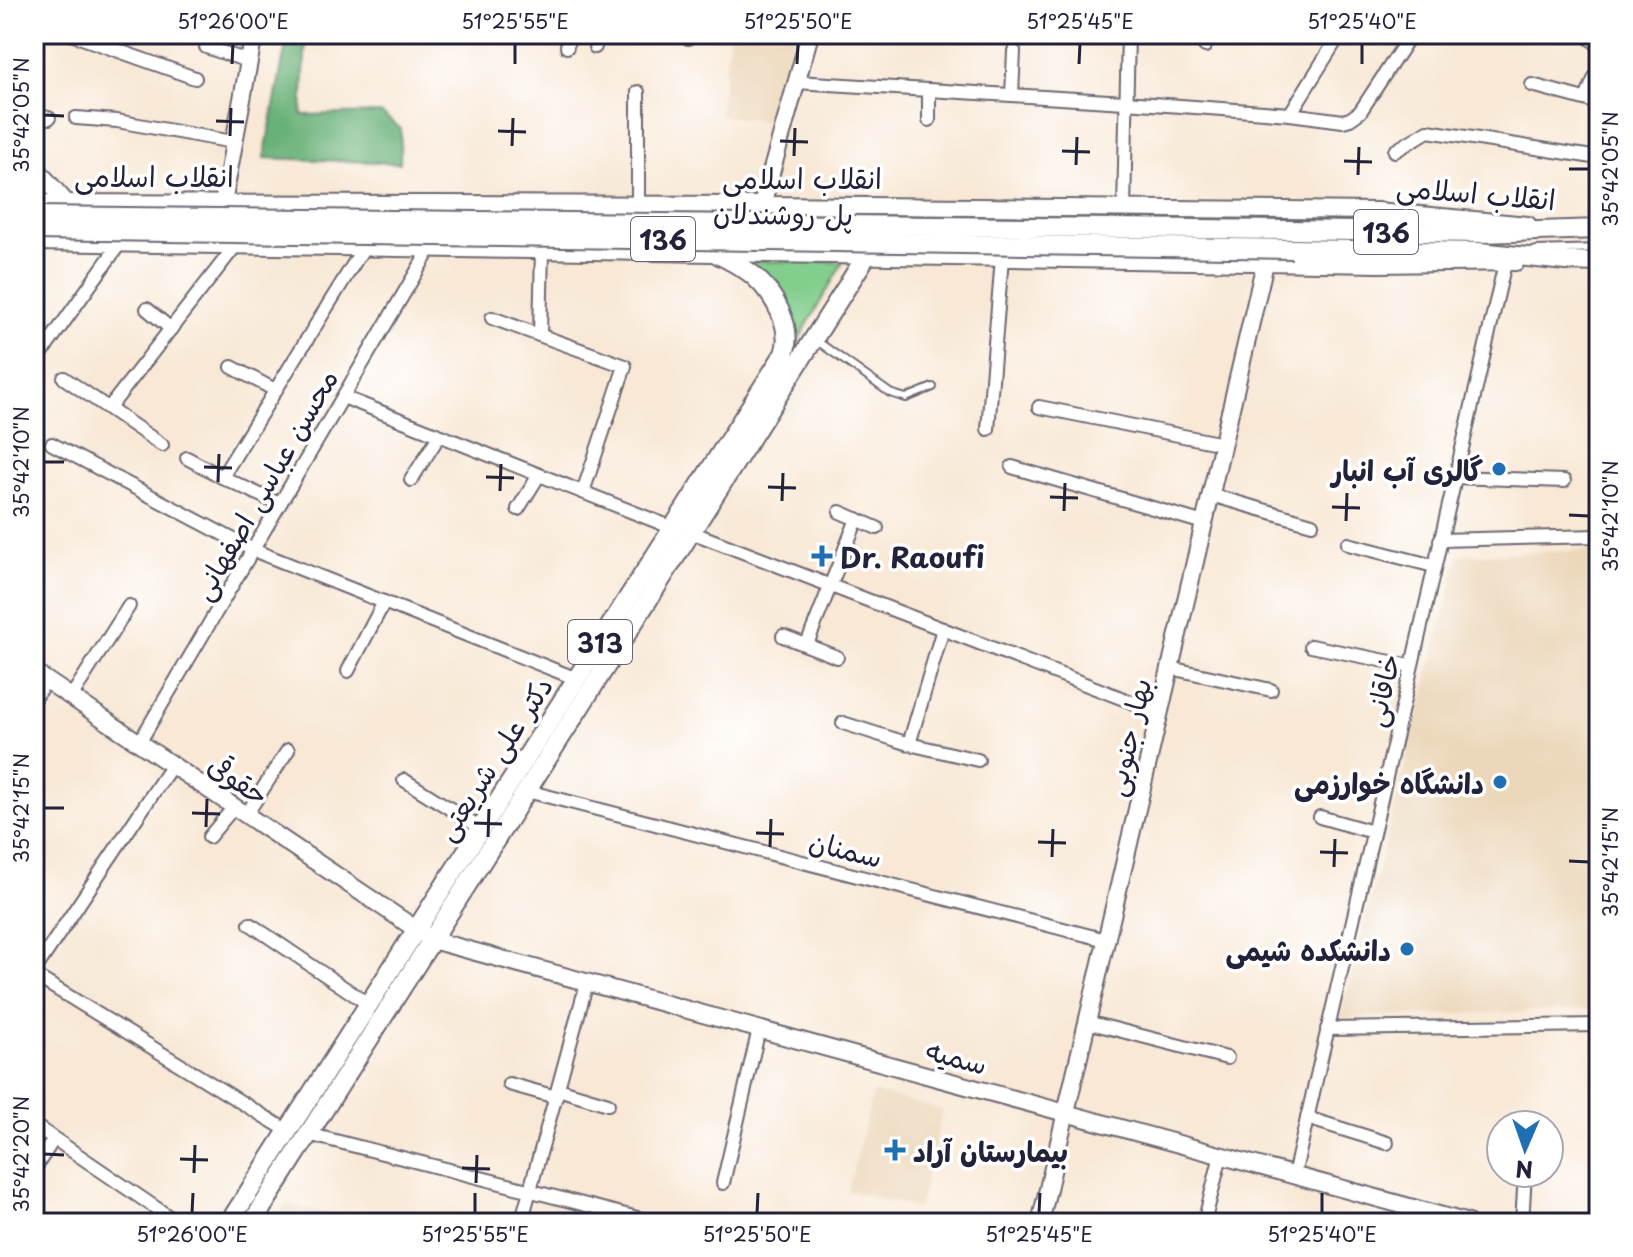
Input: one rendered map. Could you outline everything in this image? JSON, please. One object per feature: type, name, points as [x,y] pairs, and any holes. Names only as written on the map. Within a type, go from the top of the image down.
[{"type":"main road","points":[[223,203],[254,34]]},
{"type":"main road","points":[[762,205],[810,34]]},
{"type":"main road","points":[[34,166],[67,203],[95,242]]},
{"type":"main road","name":"انقلاب اسلامی","points":[[34,203],[638,204],[1377,211],[1584,232]]},
{"type":"main road","points":[[118,243],[108,233],[107,222],[110,211],[122,203]]},
{"type":"main road","points":[[303,247],[295,239],[298,211],[305,204]]},
{"type":"main road","points":[[848,206],[856,211],[865,226],[869,247],[867,255]]},
{"type":"main road","points":[[1067,259],[1053,236],[1060,218],[1073,208]]},
{"type":"main road","name":"پل روشندلان","points":[[34,216],[1291,240]]},
{"type":"main road","name":"پل روشندلان","points":[[34,230],[1291,240]]},
{"type":"main road","name":"انقلاب اسلامی","points":[[1291,240],[1480,243],[1584,232]]},
{"type":"main road","name":"انقلاب اسلامی","points":[[34,242],[1265,263],[1599,262]]},
{"type":"main road","name":"انقلاب اسلامی","points":[[1480,243],[1566,261]]},
{"type":"main road","name":"دکتر علی شریعتی","points":[[252,1223],[527,791],[784,354],[787,346],[781,313],[765,288],[746,270],[716,253]]},
{"type":"main road","name":"دکتر علی شریعتی","points":[[229,1223],[577,679],[814,339],[867,255]]},
{"type":"main road","name":"بهار جنوبی","points":[[1040,1223],[1265,263]]},
{"type":"main road","name":"حقوقی","points":[[40,676],[432,940]]},
{"type":"main road","name":"سمیه","points":[[432,940],[1468,1223]]},
{"type":"street","points":[[71,34],[195,78]]},
{"type":"street","points":[[114,49],[119,34]]},
{"type":"street","points":[[1124,209],[1128,34]]},
{"type":"street","points":[[1195,34],[1205,46]]},
{"type":"street","points":[[796,82],[1125,102],[1343,121],[1360,112],[1411,34]]},
{"type":"street","points":[[1584,34],[1599,45]]},
{"type":"street","points":[[1290,114],[1337,35]]},
{"type":"street","points":[[206,47],[248,61]]},
{"type":"street","points":[[1012,95],[1014,51]]},
{"type":"street","points":[[1532,85],[1592,101],[1595,77]]},
{"type":"street","points":[[929,90],[929,120]]},
{"type":"street","points":[[638,92],[638,204]]},
{"type":"street","points":[[34,119],[39,116],[49,118]]},
{"type":"street","points":[[76,118],[117,121],[233,142]]},
{"type":"street","points":[[1395,151],[1428,131],[1599,158]]},
{"type":"street","points":[[34,364],[118,243]]},
{"type":"street","points":[[109,408],[236,245]]},
{"type":"street","points":[[222,477],[364,247]]},
{"type":"street","name":"محسن عباسی اصفهانی","points":[[139,743],[430,249]]},
{"type":"street","points":[[540,335],[542,250]]},
{"type":"street","points":[[988,429],[1002,258]]},
{"type":"street","name":"خاقانی","points":[[1294,1175],[1505,263]]},
{"type":"street","points":[[147,309],[171,329]]},
{"type":"street","points":[[492,318],[625,366],[583,492]]},
{"type":"street","points":[[232,367],[275,390]]},
{"type":"street","points":[[64,378],[162,445]]},
{"type":"street","points":[[343,397],[1160,713]]},
{"type":"street","points":[[1039,407],[1223,444]]},
{"type":"street","points":[[411,480],[439,436]]},
{"type":"street","points":[[52,444],[253,550],[577,679]]},
{"type":"street","points":[[187,458],[279,504]]},
{"type":"street","points":[[1012,467],[1204,523]]},
{"type":"street","points":[[518,509],[539,475]]},
{"type":"street","points":[[1455,477],[1564,481]]},
{"type":"street","points":[[1211,495],[1312,524]]},
{"type":"street","points":[[840,512],[877,528]]},
{"type":"street","points":[[807,644],[857,519]]},
{"type":"street","points":[[1440,540],[1599,536]]},
{"type":"street","points":[[1348,544],[1434,566]]},
{"type":"street","points":[[348,671],[384,602]]},
{"type":"street","points":[[71,697],[129,606]]},
{"type":"street","points":[[909,744],[943,629]]},
{"type":"street","points":[[783,636],[837,657]]},
{"type":"street","points":[[1311,646],[1411,666]]},
{"type":"street","points":[[1170,668],[1271,690]]},
{"type":"street","points":[[34,699],[40,676]]},
{"type":"street","points":[[843,723],[909,744],[978,760]]},
{"type":"street","points":[[209,837],[240,811],[288,750]]},
{"type":"street","points":[[172,765],[34,973],[288,1131]]},
{"type":"street","points":[[404,780],[481,828]]},
{"type":"street","name":"سمنان","points":[[527,791],[1106,940]]},
{"type":"street","points":[[1320,817],[1373,832]]},
{"type":"street","points":[[250,924],[368,1004]]},
{"type":"street","points":[[521,1223],[587,982]]},
{"type":"street","points":[[1087,1022],[1227,1058]]},
{"type":"street","points":[[1327,1029],[1599,1025]]},
{"type":"street","points":[[723,1183],[759,1029]]},
{"type":"street","points":[[509,1084],[608,1104]]},
{"type":"street","points":[[1307,1118],[1387,1143]]},
{"type":"street","points":[[34,1125],[178,1223]]},
{"type":"street","points":[[308,1134],[657,1223]]},
{"type":"street","points":[[34,1169],[54,1139]]},
{"type":"street","points":[[1204,1223],[1221,1155]]},
{"type":"street","points":[[1522,1223],[1524,1189]]},
{"type":"street","points":[[592,1223],[597,1208]]},
{"type":"lane","points":[[1480,243],[1599,248]]},
{"type":"lane","points":[[814,339],[890,393],[906,398],[933,387]]},
{"type":"shaded area","points":[[730,34],[796,34],[773,122],[719,115]]},
{"type":"shaded area","name":"دانشگاه خوارزمی","points":[[1599,550],[1599,1009],[1340,1018],[1459,555]]},
{"type":"shaded area","name":"بیمارستان آراد","points":[[873,1092],[943,1110],[918,1208],[848,1191]]},
{"type":"shaded area","points":[[287,1203],[356,1223],[274,1223]]},
{"type":"green space","points":[[288,34],[306,34],[302,115],[381,113],[401,129],[400,163],[264,158]]},
{"type":"green space","points":[[745,261],[843,262],[795,346],[779,298]]},
{"type":"place","name":"گالری آب انبار","points":[[1499,469]]},
{"type":"place","name":"Dr. Raoufi","points":[[822,556]]},
{"type":"place","name":"دانشگاه خوارزمی","points":[[1500,782]]},
{"type":"place","name":"دانشکده شیمی","points":[[1407,949]]},
{"type":"place","name":"بیمارستان آراد","points":[[895,1150]]}]
